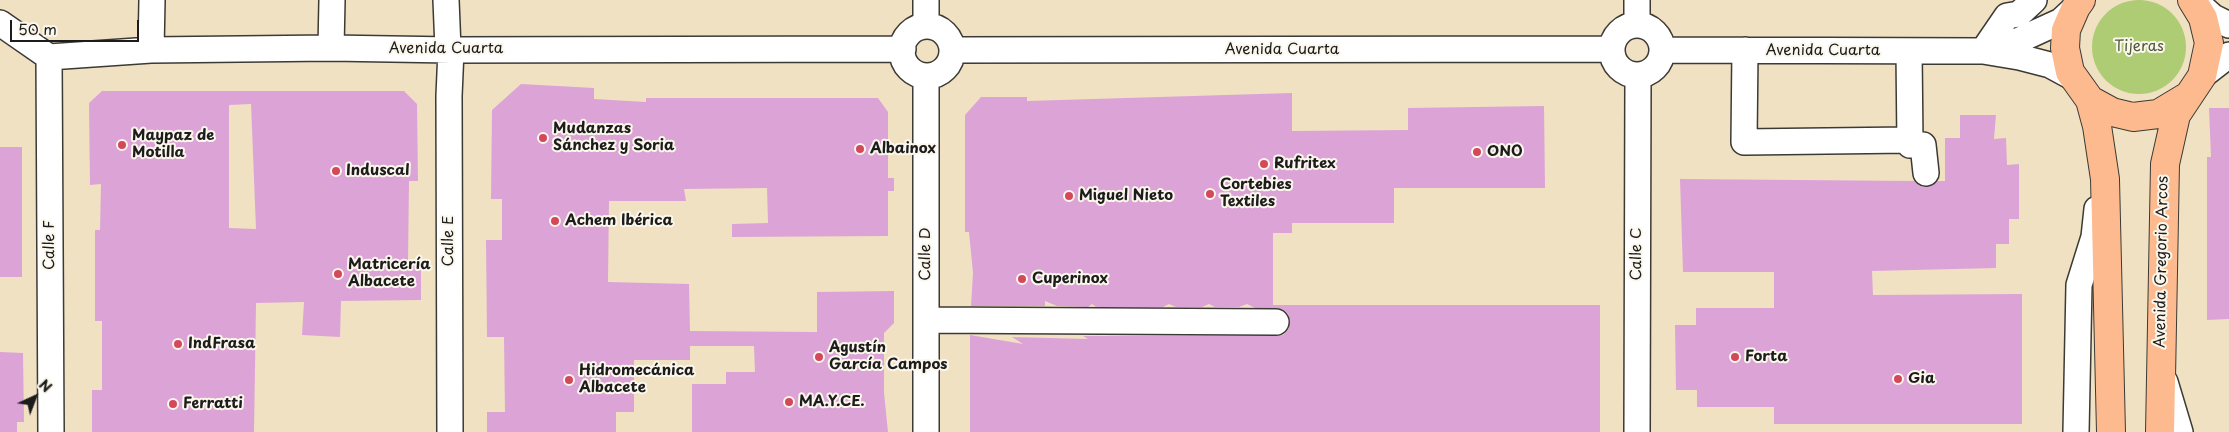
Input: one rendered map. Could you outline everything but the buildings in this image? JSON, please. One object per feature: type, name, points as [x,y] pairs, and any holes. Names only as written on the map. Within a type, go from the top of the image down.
[{"type":"main road","name":"Avenida Gregorio Arcos","points":[[2160,432],[2165,164],[2176,116],[2195,86],[2209,43],[2203,18],[2193,0]]},
{"type":"main road","points":[[2079,3],[2066,30],[2065,48],[2070,72],[2090,100],[2102,149],[2106,179],[2111,432]]},
{"type":"main road","points":[[2090,100],[2112,112],[2133,117],[2158,114],[2195,86]]},
{"type":"street","points":[[151,50],[152,0]]},
{"type":"street","points":[[332,0],[332,48]]},
{"type":"street","name":"Calle E","points":[[446,0],[449,50],[450,432]]},
{"type":"street","points":[[926,0],[926,26]]},
{"type":"street","points":[[1983,51],[2007,16],[2019,14],[2034,0]]},
{"type":"street","points":[[2193,0],[2213,17],[2229,25]]},
{"type":"street","points":[[1983,51],[2015,42],[2061,21],[2079,3]]},
{"type":"street","points":[[1637,12],[1661,41],[1662,50],[1659,64],[1653,71],[1638,76],[1627,74],[1617,66],[1612,55],[1615,38],[1637,12]]},
{"type":"street","points":[[0,23],[49,57]]},
{"type":"street","points":[[926,26],[936,27],[943,32],[950,40],[952,50],[949,64],[943,71],[926,76],[916,74],[909,68],[904,59],[903,49],[909,34],[915,29],[926,26]]},
{"type":"street","name":"Avenida Cuarta","points":[[49,57],[151,50],[332,48],[449,50],[903,49]]},
{"type":"street","name":"Avenida Cuarta","points":[[952,50],[1612,50]]},
{"type":"street","name":"Avenida Cuarta","points":[[1662,50],[1983,51]]},
{"type":"street","points":[[1745,50],[1744,142],[1909,140]]},
{"type":"street","points":[[1909,51],[1909,140],[1910,145],[1923,145],[1926,173]]},
{"type":"street","points":[[1983,51],[2050,65],[2074,78]]},
{"type":"street","points":[[2195,86],[2229,55]]},
{"type":"street","name":"Calle F","points":[[49,57],[51,432]]},
{"type":"street","name":"Calle D","points":[[926,76],[926,432]]},
{"type":"street","name":"Calle C","points":[[1637,432],[1638,76]]},
{"type":"street","points":[[2076,432],[2079,285],[2094,237],[2102,149]]},
{"type":"street","points":[[926,320],[1276,322]]},
{"type":"street","points":[[2160,366],[2180,432]]},
{"type":"green space","name":"Tijeras","points":[[2139,0],[2157,4],[2172,14],[2182,29],[2186,47],[2182,65],[2172,80],[2157,90],[2139,94],[2121,90],[2106,80],[2096,65],[2092,47],[2096,29],[2106,14],[2121,4]]},
{"type":"place","name":"Mudanzas Sánchez y Soria","points":[[543,138]]},
{"type":"place","name":"Maypaz de Motilla","points":[[122,145]]},
{"type":"place","name":"Albainox","points":[[860,149]]},
{"type":"place","name":"ONO","points":[[1477,152]]},
{"type":"place","name":"Rufritex","points":[[1264,164]]},
{"type":"place","name":"Induscal","points":[[336,171]]},
{"type":"place","name":"Cortebies Textiles","points":[[1210,194]]},
{"type":"place","name":"Miguel Nieto","points":[[1069,196]]},
{"type":"place","name":"Achem Ibérica","points":[[555,221]]},
{"type":"place","name":"Matricería Albacete","points":[[338,274]]},
{"type":"place","name":"Cuperinox","points":[[1022,279]]},
{"type":"place","name":"IndFrasa","points":[[178,344]]},
{"type":"place","name":"Agustín García Campos","points":[[819,357]]},
{"type":"place","name":"Forta","points":[[1735,357]]},
{"type":"place","name":"Gia","points":[[1898,379]]},
{"type":"place","name":"Hidromecánica Albacete","points":[[569,380]]},
{"type":"place","name":"MA.Y.CE.","points":[[789,402]]},
{"type":"place","name":"Ferratti","points":[[173,404]]}]
